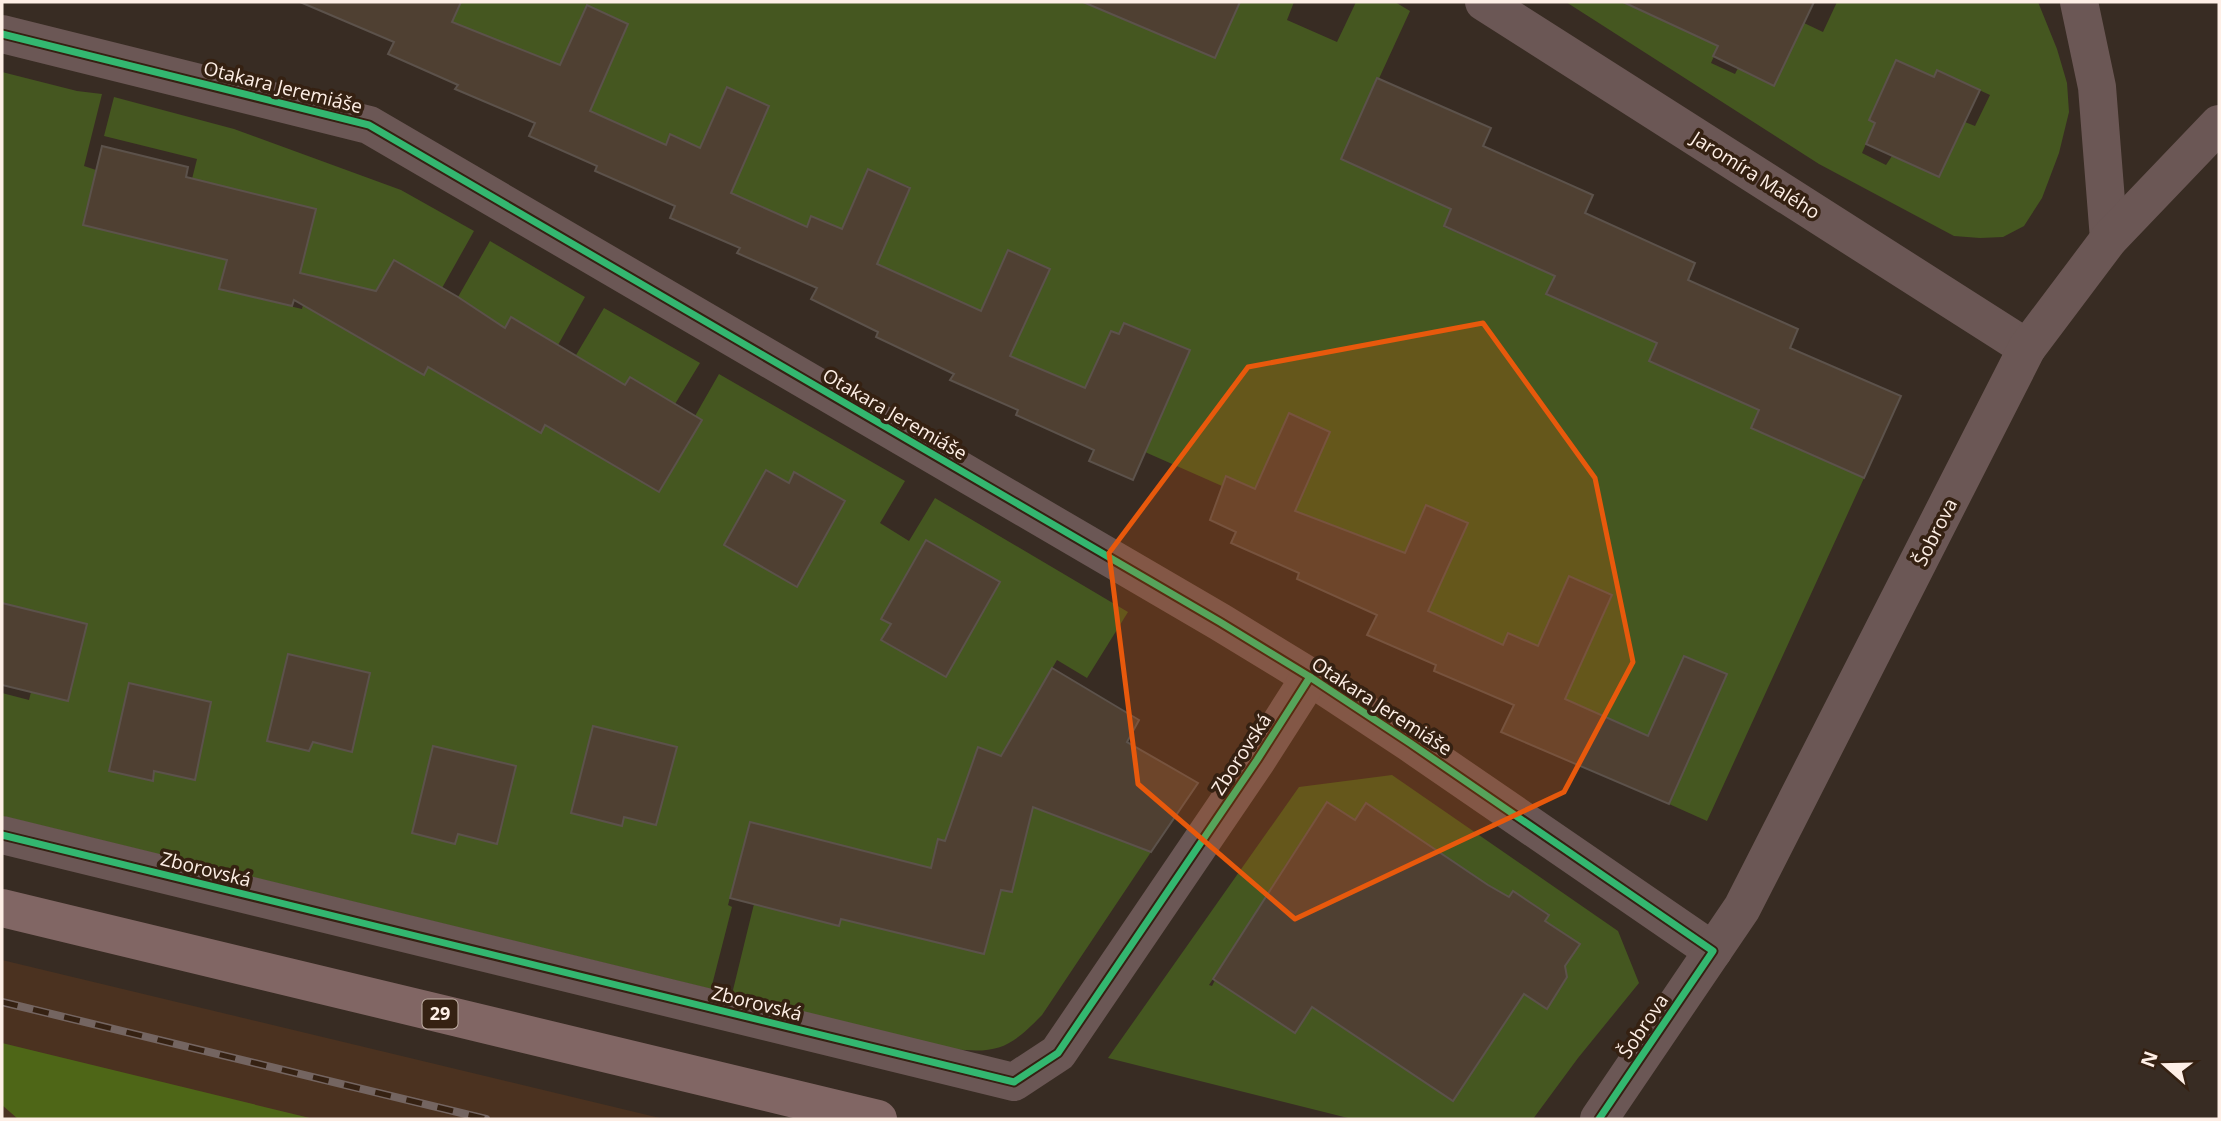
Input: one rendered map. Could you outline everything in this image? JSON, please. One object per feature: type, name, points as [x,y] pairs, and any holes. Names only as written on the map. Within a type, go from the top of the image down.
[{"type":"main road","name":"29","points":[[2,908],[878,1119]]},
{"type":"street","name":"Jaromíra Malého","points":[[1484,2],[2027,348]]},
{"type":"street","points":[[2079,2],[2097,88],[2109,239]]},
{"type":"street","name":"Otakara Jeremiáše","points":[[2,34],[369,125],[1310,677],[1713,951]]},
{"type":"street","name":"Šobrova","points":[[1599,1119],[1742,908],[2027,348],[2109,239],[2219,124]]},
{"type":"street","name":"Zborovská","points":[[2,835],[1014,1082],[1058,1053],[1257,760],[1310,677]]},
{"type":"highlighted area","points":[[1483,323],[1595,478],[1633,662],[1564,792],[1295,919],[1138,784],[1109,553],[1248,367]]},
{"type":"shaded area","points":[[2,960],[664,1119],[2,1119]]},
{"type":"green space","points":[[461,2],[1104,2],[1101,9],[1215,58],[1240,2],[1294,2],[1287,20],[1337,42],[1356,2],[1395,2],[1410,11],[1342,159],[1451,209],[1444,227],[1555,275],[1547,294],[1657,343],[1649,361],[1759,410],[1751,428],[1864,478],[1707,821],[1669,804],[1727,674],[1684,656],[1648,736],[1565,699],[1612,596],[1539,646],[1509,634],[1503,645],[1428,611],[1468,523],[1426,505],[1405,553],[1291,519],[1289,414],[1255,489],[1226,477],[1222,486],[1145,452],[1189,350],[1124,323],[1119,334],[1111,331],[1085,388],[1010,356],[1049,269],[1008,250],[981,311],[952,298],[947,308],[872,275],[910,187],[868,169],[842,229],[812,217],[807,227],[731,193],[769,106],[727,88],[700,148],[671,135],[666,145],[590,111],[628,24],[587,6],[560,65],[449,29]]},
{"type":"green space","points":[[1566,2],[1623,2],[1653,15],[1659,2],[1738,2],[1711,63],[1735,74],[1738,68],[1774,86],[1804,23],[1823,32],[1837,2],[2038,2],[2067,83],[2069,112],[2059,153],[2042,198],[2024,226],[2003,237],[1954,236],[1819,164]],"holes":[[[1896,61],[1934,77],[1938,71],[1990,95],[1975,126],[1965,122],[1939,177],[1892,156],[1886,165],[1862,153],[1875,123],[1869,120]]]},
{"type":"green space","points":[[2,72],[77,91],[102,94],[84,166],[96,170],[175,247],[197,159],[104,136],[114,97],[234,129],[401,190],[474,231],[442,288],[394,260],[351,332],[466,303],[458,297],[490,241],[585,297],[558,345],[511,318],[469,390],[540,433],[583,360],[576,355],[604,308],[700,363],[675,404],[629,378],[587,449],[659,492],[702,420],[695,416],[719,374],[905,481],[880,523],[909,541],[935,498],[1128,612],[1087,678],[1057,660],[1015,732],[1040,748],[966,782],[1151,852],[1042,1015],[1021,1035],[1003,1046],[982,1050],[954,1049],[732,994],[754,904],[839,926],[859,850],[750,823],[728,905],[732,907],[711,989],[2,816],[2,693],[29,700],[31,692],[68,701],[87,624],[2,603]],"holes":[[[316,210],[300,273],[310,276],[302,309],[219,289],[227,259]],[[766,470],[789,483],[794,473],[818,499],[839,512],[796,586]],[[999,582],[946,677],[881,640],[891,624],[882,619]],[[288,654],[370,674],[352,751],[313,742],[309,751],[267,741]],[[129,684],[195,780],[154,771],[152,781],[109,771]],[[594,726],[677,747],[656,825],[624,817],[621,826],[571,812]],[[516,766],[497,844],[458,834]],[[939,839],[1019,859],[1012,892],[1001,890],[984,954],[914,937]]]},
{"type":"green space","points":[[1392,775],[1618,931],[1639,983],[1533,1119],[1352,1119],[1108,1058],[1299,787]],"holes":[[[1327,802],[1355,820],[1366,803],[1424,842],[1368,925],[1283,869]],[[1488,885],[1509,897],[1513,891],[1549,914],[1545,921],[1580,944],[1565,966],[1567,977],[1547,1009],[1449,945]],[[1254,917],[1336,971],[1295,1033],[1215,980],[1212,986],[1209,985]],[[1415,983],[1496,1037],[1453,1101],[1372,1047]]]},
{"type":"green space","points":[[2,1043],[314,1119],[18,1119],[2,1105]]},
{"type":"building","points":[[300,2],[461,2],[452,22],[560,65],[587,5],[628,24],[590,111],[666,145],[670,134],[700,148],[727,87],[769,106],[731,193],[807,227],[811,216],[842,229],[868,169],[910,188],[877,264],[981,311],[1008,250],[1050,269],[1010,356],[1085,388],[1111,331],[1119,334],[1124,323],[1190,350],[1133,480],[1089,461],[1094,450],[1016,415],[1018,410],[950,380],[954,374],[876,337],[878,332],[811,299],[817,288],[737,253],[740,248],[670,218],[675,206],[595,171],[597,166],[529,136],[535,123],[455,89],[458,85],[388,54],[394,42]]},
{"type":"building","points":[[1083,2],[1240,2],[1215,58]]},
{"type":"building","points":[[1623,2],[1814,2],[1774,86],[1713,56],[1718,46]]},
{"type":"building","points":[[1896,60],[1934,77],[1937,70],[1980,90],[1939,177],[1866,144],[1875,123],[1869,120]]},
{"type":"building","points":[[1377,78],[1491,128],[1483,146],[1593,195],[1585,213],[1695,263],[1688,280],[1798,329],[1790,348],[1901,396],[1864,478],[1751,428],[1759,410],[1649,361],[1657,343],[1546,294],[1555,276],[1444,226],[1451,209],[1341,159]]},
{"type":"building","points":[[102,146],[188,167],[186,177],[316,209],[300,273],[376,291],[394,260],[505,328],[511,317],[625,385],[630,377],[702,420],[659,492],[545,425],[541,433],[428,367],[424,375],[294,300],[292,306],[219,289],[227,260],[83,225]]},
{"type":"building","points":[[1289,413],[1330,432],[1295,511],[1405,553],[1426,505],[1468,523],[1428,611],[1503,645],[1508,633],[1538,646],[1569,576],[1612,595],[1565,699],[1648,736],[1684,656],[1727,674],[1669,804],[1501,732],[1514,705],[1434,671],[1436,665],[1367,635],[1377,615],[1297,579],[1299,573],[1231,543],[1236,532],[1210,520],[1226,476],[1255,489]]},
{"type":"building","points":[[766,470],[789,483],[794,472],[845,501],[797,587],[724,545]]},
{"type":"building","points":[[926,540],[1000,582],[946,677],[881,640],[891,624],[881,619]]},
{"type":"building","points":[[2,603],[87,624],[68,701],[2,685]]},
{"type":"building","points":[[288,654],[370,673],[352,752],[313,742],[309,751],[267,741]]},
{"type":"building","points":[[1052,668],[1139,720],[1127,742],[1198,783],[1151,852],[1033,807],[1012,892],[1001,890],[984,954],[841,919],[839,926],[730,898],[750,822],[931,868],[938,839],[945,841],[978,747],[1001,756]]},
{"type":"building","points":[[129,683],[211,702],[195,780],[154,771],[153,781],[109,771]]},
{"type":"building","points":[[593,726],[677,747],[656,825],[624,817],[622,826],[571,813]]},
{"type":"building","points":[[433,746],[516,766],[497,844],[458,834],[455,844],[412,833]]},
{"type":"building","points":[[1327,802],[1355,820],[1366,803],[1488,885],[1509,897],[1513,891],[1549,915],[1545,921],[1580,944],[1565,966],[1567,977],[1547,1009],[1524,994],[1453,1101],[1312,1007],[1295,1033],[1213,979]]},
{"type":"railway","points":[[2,1002],[486,1119]]},
{"type":"cycle path","points":[[2,34],[369,125],[1220,622],[1410,743],[1713,951],[1599,1119]]},
{"type":"cycle path","points":[[2,835],[1014,1082],[1058,1053],[1257,760],[1310,677]]}]
